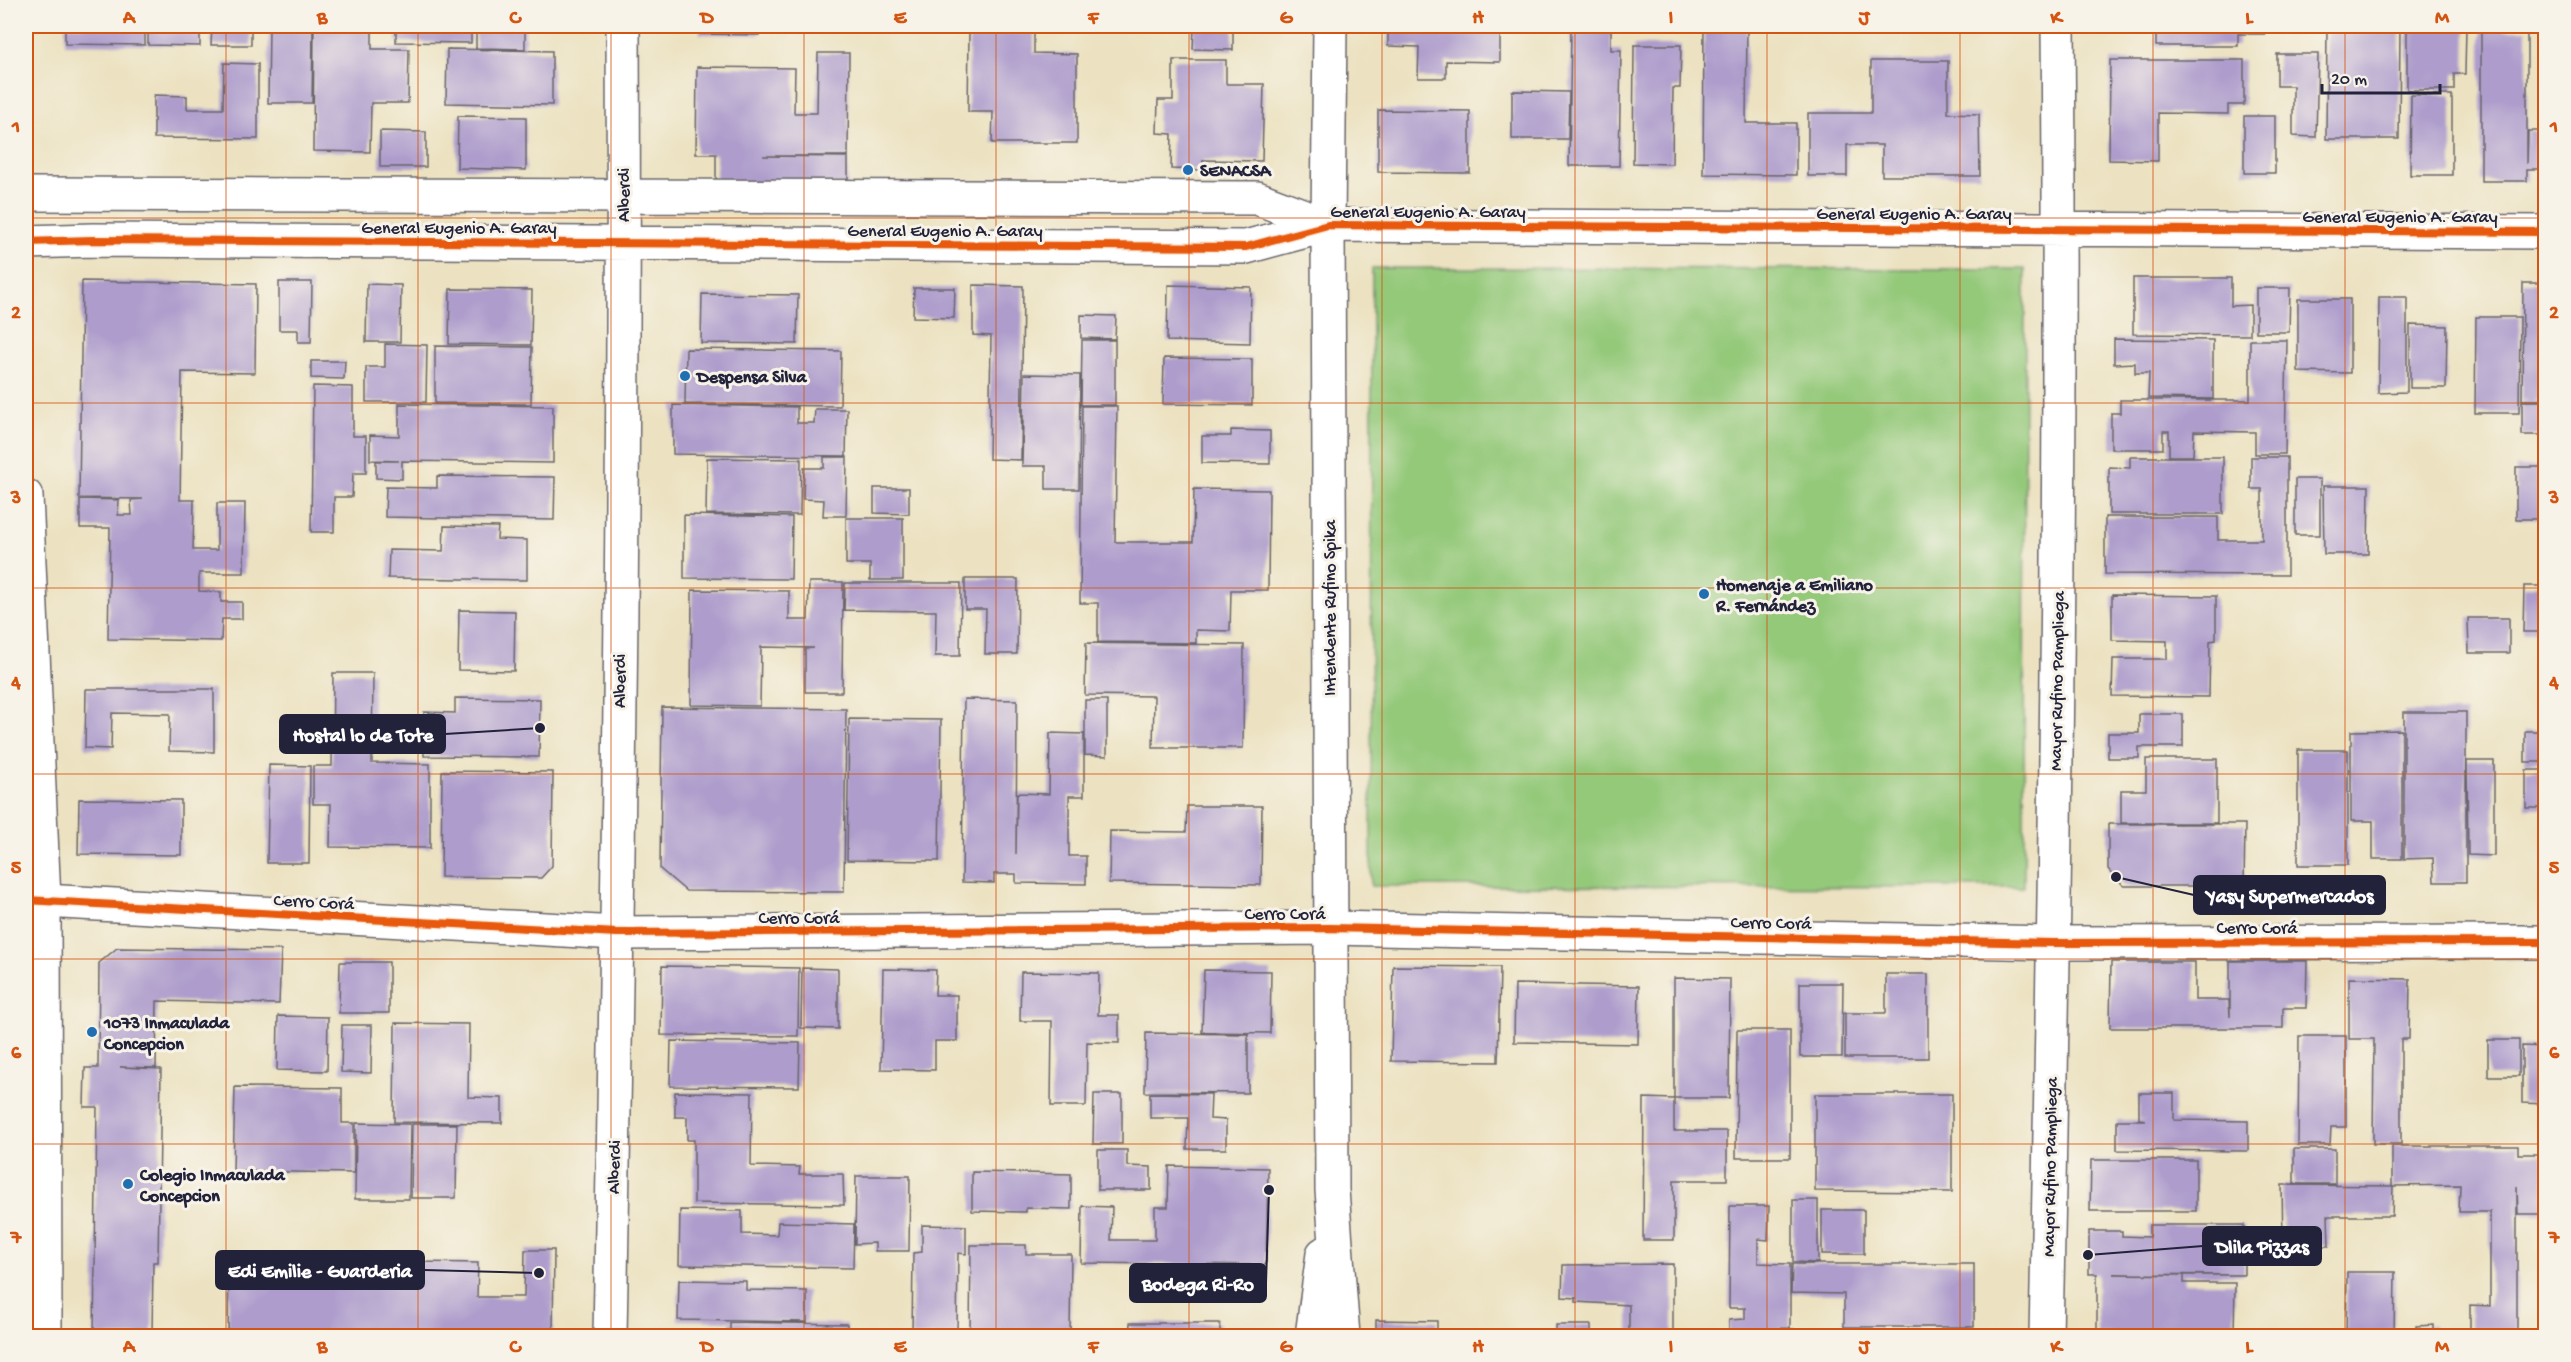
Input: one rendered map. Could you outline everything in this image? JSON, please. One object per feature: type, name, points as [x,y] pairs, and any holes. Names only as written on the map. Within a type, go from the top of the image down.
[{"type":"street","name":"Alberdi","points":[[610,1336],[618,933],[624,197],[623,26]]},
{"type":"street","name":"Intendente Rufino Spika","points":[[1330,26],[1328,225],[1332,1190],[1343,1336]]},
{"type":"street","name":"Mayor Rufino Pampliega","points":[[2046,1336],[2054,943],[2060,229],[2058,26]]},
{"type":"street","name":"General Eugenio A. Garay","points":[[26,194],[1257,198],[1328,225]]},
{"type":"street","name":"General Eugenio A. Garay","points":[[26,242],[116,240],[623,242],[1246,247],[1328,225],[2546,232]]},
{"type":"street","points":[[26,496],[45,1336]]},
{"type":"street","name":"Cerro Corá","points":[[35,900],[618,933],[1330,928],[2054,943],[2546,942]]},
{"type":"street","name":"Intendente Rufino Spika","points":[[1312,1336],[1332,1190]]},
{"type":"green space","points":[[1372,268],[2025,269],[2024,887],[1371,886]]},
{"type":"building","points":[[65,26],[145,26],[145,45],[65,44]]},
{"type":"building","points":[[148,26],[200,26],[200,46],[148,45]]},
{"type":"building","points":[[212,26],[251,26],[251,45],[211,45]]},
{"type":"building","points":[[269,26],[313,26],[312,103],[268,103]]},
{"type":"building","points":[[314,26],[372,26],[372,49],[409,49],[408,103],[371,103],[370,152],[313,151]]},
{"type":"building","points":[[396,26],[471,26],[471,43],[396,42]]},
{"type":"building","points":[[476,26],[525,26],[525,49],[476,48]]},
{"type":"building","points":[[700,26],[759,26],[759,35],[700,34]]},
{"type":"building","points":[[1194,26],[1233,26],[1233,50],[1193,49]]},
{"type":"building","points":[[1388,26],[1500,26],[1500,62],[1446,61],[1446,78],[1418,78],[1419,47],[1388,46]]},
{"type":"building","points":[[1571,26],[1611,26],[1611,50],[1621,50],[1619,166],[1569,166]]},
{"type":"building","points":[[1704,26],[1747,26],[1746,123],[1796,123],[1796,175],[1703,174]]},
{"type":"building","points":[[2156,26],[2265,26],[2265,34],[2238,34],[2238,46],[2156,46]]},
{"type":"building","points":[[2327,26],[2400,26],[2399,139],[2326,139]]},
{"type":"building","points":[[2407,26],[2466,26],[2465,74],[2454,74],[2454,90],[2407,90]]},
{"type":"building","points":[[2481,30],[2527,30],[2527,164],[2528,131],[2546,131],[2546,169],[2527,169],[2527,181],[2481,181]]},
{"type":"building","points":[[969,33],[1034,33],[1034,53],[1077,54],[1077,143],[992,143],[993,112],[968,112]]},
{"type":"building","points":[[1634,45],[1681,45],[1680,88],[1673,88],[1672,164],[1633,163]]},
{"type":"building","points":[[447,49],[552,51],[552,105],[446,103]]},
{"type":"building","points":[[818,53],[849,53],[848,156],[763,156],[848,157],[848,185],[716,183],[716,154],[696,154],[697,67],[795,68],[794,113],[817,113]]},
{"type":"building","points":[[2277,54],[2318,54],[2316,137],[2293,136],[2293,86],[2277,86]]},
{"type":"building","points":[[1173,60],[1226,60],[1226,84],[1264,84],[1262,161],[1203,160],[1202,170],[1171,169],[1172,134],[1157,133],[1158,100],[1173,100]]},
{"type":"building","points":[[2110,60],[2244,60],[2244,105],[2228,105],[2228,114],[2158,113],[2158,161],[2109,160]]},
{"type":"building","points":[[1871,61],[1948,61],[1948,113],[1979,114],[1980,176],[1882,176],[1882,145],[1847,145],[1847,176],[1808,176],[1808,113],[1871,113]]},
{"type":"building","points":[[224,63],[258,64],[258,139],[154,138],[154,95],[187,96],[187,109],[223,109]]},
{"type":"building","points":[[1512,91],[1569,92],[1568,139],[1512,139]]},
{"type":"building","points":[[2411,95],[2452,95],[2452,175],[2410,175]]},
{"type":"building","points":[[1378,110],[1470,111],[1470,173],[1378,172]]},
{"type":"building","points":[[458,116],[526,117],[526,170],[457,168]]},
{"type":"building","points":[[2244,116],[2275,116],[2275,173],[2244,173]]},
{"type":"building","points":[[380,131],[426,132],[426,167],[380,167]]},
{"type":"building","points":[[2133,278],[2231,278],[2231,306],[2250,305],[2250,335],[2133,334]]},
{"type":"building","points":[[82,281],[256,284],[255,373],[182,372],[180,500],[194,500],[193,550],[217,550],[217,503],[245,503],[244,573],[199,573],[199,591],[221,592],[221,602],[242,602],[242,619],[222,619],[221,641],[108,639],[110,528],[80,528],[80,499],[119,500],[118,515],[132,515],[131,500],[143,499],[79,498]]},
{"type":"building","points":[[279,282],[312,282],[311,342],[298,342],[298,330],[279,330]]},
{"type":"building","points":[[2523,283],[2546,283],[2546,400],[2522,400]]},
{"type":"building","points":[[367,284],[401,285],[400,342],[366,342]]},
{"type":"building","points":[[973,285],[1023,286],[1021,460],[989,459],[991,336],[973,335]]},
{"type":"building","points":[[1168,285],[1251,287],[1250,343],[1167,341]]},
{"type":"building","points":[[914,288],[955,288],[954,318],[913,317]]},
{"type":"building","points":[[2256,288],[2290,288],[2289,332],[2256,332]]},
{"type":"building","points":[[450,289],[532,290],[531,345],[449,344]]},
{"type":"building","points":[[702,294],[798,295],[797,344],[701,343]]},
{"type":"building","points":[[2379,297],[2407,297],[2407,392],[2378,393]]},
{"type":"building","points":[[2298,299],[2350,299],[2350,373],[2298,372]]},
{"type":"building","points":[[1081,315],[1116,316],[1115,339],[1081,338]]},
{"type":"building","points":[[2476,317],[2520,317],[2519,413],[2475,413]]},
{"type":"building","points":[[2410,325],[2447,326],[2446,388],[2410,388]]},
{"type":"building","points":[[2114,339],[2213,340],[2213,399],[2148,398],[2149,373],[2135,373],[2135,363],[2114,364]]},
{"type":"building","points":[[1082,340],[1115,340],[1115,405],[1081,405]]},
{"type":"building","points":[[2250,340],[2287,340],[2285,454],[2255,454],[2255,432],[2194,431],[2193,456],[2169,456],[2169,431],[2163,431],[2163,449],[2111,449],[2111,413],[2120,413],[2120,400],[2250,400]]},
{"type":"building","points":[[385,344],[427,345],[426,402],[366,402],[366,367],[385,367]]},
{"type":"building","points":[[435,346],[532,347],[531,404],[435,403]]},
{"type":"building","points":[[686,349],[841,351],[840,406],[685,404]]},
{"type":"building","points":[[1164,358],[1252,359],[1252,405],[1163,404]]},
{"type":"building","points":[[311,361],[345,361],[344,379],[311,378]]},
{"type":"building","points":[[1024,374],[1080,375],[1079,489],[1046,489],[1046,466],[1022,466]]},
{"type":"building","points":[[313,386],[353,387],[353,436],[366,436],[366,473],[353,473],[352,497],[334,497],[334,532],[311,532]]},
{"type":"building","points":[[2522,401],[2546,401],[2546,435],[2522,435]]},
{"type":"building","points":[[399,404],[553,406],[553,463],[402,461],[402,479],[376,478],[376,461],[399,461],[370,460],[370,435],[399,436]]},
{"type":"building","points":[[673,405],[797,407],[797,423],[814,423],[815,409],[847,409],[846,456],[673,454]]},
{"type":"building","points":[[1082,406],[1117,406],[1115,542],[1193,542],[1194,489],[1269,490],[1268,590],[1231,590],[1230,631],[1196,630],[1196,643],[1098,642],[1098,603],[1080,603]]},
{"type":"building","points":[[1231,430],[1270,431],[1270,464],[1202,463],[1202,436],[1231,436]]},
{"type":"building","points":[[824,457],[847,457],[846,516],[823,516],[824,500],[803,499],[804,468],[824,468]]},
{"type":"building","points":[[2130,457],[2223,457],[2223,514],[2109,514],[2109,467],[2130,468]]},
{"type":"building","points":[[2251,457],[2287,457],[2287,575],[2105,574],[2105,517],[2218,517],[2218,540],[2262,540],[2262,489],[2251,489]]},
{"type":"building","points":[[707,458],[801,459],[800,515],[706,514]]},
{"type":"building","points":[[2516,467],[2546,467],[2546,519],[2516,519]]},
{"type":"building","points":[[437,476],[555,477],[554,520],[385,517],[386,487],[437,488]]},
{"type":"building","points":[[2295,479],[2320,479],[2320,535],[2295,535]]},
{"type":"building","points":[[2323,486],[2369,486],[2368,554],[2324,554]]},
{"type":"building","points":[[874,488],[909,488],[909,514],[874,513]]},
{"type":"building","points":[[684,515],[792,517],[791,579],[684,578]]},
{"type":"building","points":[[846,518],[903,518],[903,580],[870,580],[870,564],[846,564]]},
{"type":"building","points":[[444,526],[498,527],[497,539],[527,540],[527,580],[388,578],[389,550],[443,551]]},
{"type":"building","points":[[2542,535],[2546,535],[2546,632],[2523,632],[2524,586],[2543,586]]},
{"type":"building","points":[[965,579],[1018,579],[1017,654],[985,654],[986,609],[965,609]]},
{"type":"building","points":[[809,582],[843,582],[842,692],[805,692],[805,649],[814,648],[761,647],[760,706],[691,705],[692,590],[789,591],[789,620],[808,620]]},
{"type":"building","points":[[845,583],[961,583],[960,656],[935,656],[936,611],[844,610]]},
{"type":"building","points":[[2112,595],[2216,596],[2216,640],[2210,641],[2209,697],[2112,696],[2113,659],[2167,659],[2167,641],[2112,640]]},
{"type":"building","points":[[459,610],[515,611],[514,671],[458,670]]},
{"type":"building","points":[[2468,618],[2509,618],[2509,653],[2469,653]]},
{"type":"building","points":[[1086,643],[1244,645],[1243,748],[1153,748],[1154,696],[1085,695]]},
{"type":"building","points":[[333,673],[373,673],[372,763],[430,764],[430,848],[330,847],[331,804],[313,804],[313,766],[332,766]]},
{"type":"building","points":[[86,689],[214,689],[214,752],[169,751],[170,714],[112,713],[111,749],[85,748]]},
{"type":"building","points":[[455,698],[540,699],[539,757],[424,756],[424,712],[455,713]]},
{"type":"building","points":[[964,699],[1017,700],[1016,854],[1017,793],[1049,794],[1050,733],[1084,734],[1084,796],[1069,796],[1069,856],[1086,856],[1086,884],[1016,883],[1016,874],[994,874],[994,883],[962,882]]},
{"type":"building","points":[[1085,700],[1107,700],[1107,756],[1085,755]]},
{"type":"building","points":[[662,707],[846,709],[844,892],[686,891],[660,869]]},
{"type":"building","points":[[2404,712],[2466,712],[2466,882],[2434,882],[2433,858],[2404,859]]},
{"type":"building","points":[[2139,714],[2183,714],[2183,747],[2139,747],[2139,758],[2108,758],[2108,733],[2139,733]]},
{"type":"building","points":[[849,719],[941,720],[939,861],[847,860]]},
{"type":"building","points":[[2402,730],[2402,859],[2373,859],[2373,821],[2351,821],[2351,731]]},
{"type":"building","points":[[2525,731],[2546,731],[2546,762],[2525,762]]},
{"type":"building","points":[[2298,750],[2348,750],[2348,865],[2298,865]]},
{"type":"building","points":[[2146,759],[2217,759],[2217,823],[2121,823],[2121,790],[2146,790]]},
{"type":"building","points":[[2467,761],[2494,761],[2494,856],[2468,855]]},
{"type":"building","points":[[269,765],[310,766],[309,863],[267,863]]},
{"type":"building","points":[[2526,770],[2546,770],[2546,808],[2526,808]]},
{"type":"building","points":[[442,771],[553,772],[552,866],[541,878],[441,877]]},
{"type":"building","points":[[79,799],[181,800],[181,855],[78,854]]},
{"type":"building","points":[[1187,806],[1262,806],[1261,885],[1109,883],[1110,831],[1186,832]]},
{"type":"building","points":[[2108,824],[2245,824],[2244,886],[2124,886],[2108,869]]},
{"type":"building","points":[[117,948],[281,950],[279,1004],[157,1001],[156,1068],[120,1067],[161,1069],[158,1262],[153,1262],[152,1336],[94,1336],[97,1107],[84,1107],[85,1068],[98,1068],[99,963]]},
{"type":"building","points":[[2230,961],[2307,961],[2306,1008],[2283,1008],[2283,1028],[2110,1028],[2111,962],[2195,962],[2195,1000],[2229,1000],[2230,1017]]},
{"type":"building","points":[[340,962],[389,962],[389,1013],[339,1013]]},
{"type":"building","points":[[662,966],[799,968],[798,1036],[661,1035]]},
{"type":"building","points":[[1393,966],[1500,967],[1498,1062],[1391,1061]]},
{"type":"building","points":[[802,968],[838,969],[838,1029],[801,1028]]},
{"type":"building","points":[[883,969],[936,970],[935,995],[957,995],[957,1041],[935,1041],[935,1070],[881,1069]]},
{"type":"building","points":[[1204,970],[1271,971],[1270,1033],[1202,1032]]},
{"type":"building","points":[[1021,972],[1099,973],[1098,1015],[1119,1015],[1119,1043],[1087,1042],[1086,1106],[1051,1106],[1052,1021],[1020,1021]]},
{"type":"building","points":[[1886,974],[1928,974],[1928,1058],[1845,1058],[1845,1013],[1886,1013]]},
{"type":"building","points":[[1674,978],[1730,979],[1729,1098],[1674,1098]]},
{"type":"building","points":[[2349,978],[2410,979],[2409,1039],[2401,1039],[2401,1144],[2373,1144],[2374,1039],[2349,1039]]},
{"type":"building","points":[[1800,983],[1843,983],[1842,1057],[1800,1057]]},
{"type":"building","points":[[1515,984],[1639,986],[1638,1044],[1514,1042]]},
{"type":"building","points":[[278,1016],[328,1017],[327,1071],[277,1070]]},
{"type":"building","points":[[395,1023],[469,1024],[468,1097],[502,1098],[502,1123],[394,1122]]},
{"type":"building","points":[[342,1025],[372,1025],[371,1073],[341,1072]]},
{"type":"building","points":[[1737,1030],[1790,1030],[1790,1158],[1736,1158]]},
{"type":"building","points":[[1146,1033],[1248,1034],[1248,1093],[1145,1092]]},
{"type":"building","points":[[2299,1036],[2346,1036],[2346,1127],[2331,1127],[2330,1145],[2298,1145]]},
{"type":"building","points":[[2488,1040],[2519,1040],[2519,1076],[2488,1076]]},
{"type":"building","points":[[671,1041],[800,1043],[799,1087],[670,1086]]},
{"type":"building","points":[[2522,1046],[2546,1047],[2546,1104],[2522,1103]]},
{"type":"building","points":[[235,1087],[342,1088],[342,1123],[354,1123],[354,1173],[233,1171]]},
{"type":"building","points":[[675,1092],[752,1093],[751,1166],[800,1167],[799,1174],[843,1174],[844,1205],[694,1203],[694,1140],[687,1140],[687,1117],[675,1117]]},
{"type":"building","points":[[1150,1093],[1211,1094],[1210,1119],[1226,1120],[1226,1149],[1187,1149],[1188,1118],[1150,1118]]},
{"type":"building","points":[[2139,1093],[2174,1093],[2174,1120],[2248,1121],[2248,1151],[2117,1150],[2117,1120],[2146,1120],[2139,1119]]},
{"type":"building","points":[[1094,1094],[1122,1094],[1122,1144],[1093,1144]]},
{"type":"building","points":[[1815,1094],[1952,1094],[1952,1192],[1815,1191]]},
{"type":"building","points":[[1644,1098],[1674,1099],[1674,1131],[1727,1131],[1727,1180],[1674,1180],[1674,1240],[1643,1240]]},
{"type":"building","points":[[356,1123],[410,1124],[409,1199],[355,1199]]},
{"type":"building","points":[[412,1124],[457,1124],[456,1198],[411,1198]]},
{"type":"building","points":[[2392,1146],[2518,1146],[2518,1154],[2543,1154],[2546,1214],[2518,1214],[2517,1186],[2517,1336],[2470,1336],[2470,1305],[2490,1306],[2490,1212],[2459,1212],[2460,1185],[2392,1186]]},
{"type":"building","points":[[2294,1149],[2335,1149],[2335,1184],[2294,1184]]},
{"type":"building","points":[[1098,1150],[1127,1150],[1127,1166],[1151,1167],[1151,1190],[1098,1190]]},
{"type":"building","points":[[2091,1160],[2196,1160],[2196,1211],[2090,1211]]},
{"type":"building","points":[[1169,1166],[1268,1168],[1266,1265],[1081,1263],[1082,1206],[1112,1207],[1111,1240],[1155,1240],[1155,1207],[1168,1207]]},
{"type":"building","points":[[972,1172],[1071,1174],[1071,1209],[1026,1208],[1026,1212],[972,1211]]},
{"type":"building","points":[[856,1176],[910,1176],[909,1251],[875,1251],[875,1243],[855,1244]]},
{"type":"building","points":[[2282,1185],[2393,1186],[2392,1216],[2328,1216],[2329,1246],[2283,1246]]},
{"type":"building","points":[[1793,1200],[1818,1200],[1818,1263],[1793,1262]]},
{"type":"building","points":[[1730,1206],[1769,1206],[1768,1240],[1758,1239],[1758,1263],[1790,1264],[1790,1328],[1767,1329],[1794,1329],[1794,1336],[1729,1336],[1729,1320],[1745,1319],[1745,1308],[1729,1308]]},
{"type":"building","points":[[680,1210],[742,1211],[742,1234],[777,1235],[778,1222],[854,1224],[853,1268],[679,1265]]},
{"type":"building","points":[[1822,1210],[1864,1210],[1864,1254],[1822,1254]]},
{"type":"building","points":[[2542,1219],[2546,1219],[2546,1238],[2543,1238]]},
{"type":"building","points":[[922,1225],[966,1226],[966,1254],[958,1253],[957,1333],[970,1334],[971,1245],[1026,1245],[1026,1254],[1071,1254],[1070,1336],[912,1336],[913,1253],[922,1252]]},
{"type":"building","points":[[2149,1225],[2244,1225],[2244,1275],[2114,1274],[2184,1275],[2184,1283],[2235,1283],[2234,1335],[2097,1334],[2097,1274],[2089,1274],[2089,1231],[2122,1231],[2122,1236],[2149,1237]]},
{"type":"building","points":[[525,1250],[554,1250],[553,1336],[228,1336],[229,1259],[478,1263],[477,1297],[524,1297]]},
{"type":"building","points":[[1673,1264],[1673,1336],[1629,1336],[1629,1305],[1576,1302],[1576,1298],[1562,1297],[1563,1265]]},
{"type":"building","points":[[1792,1264],[1974,1264],[1974,1327],[1844,1327],[1844,1294],[1791,1293]]},
{"type":"building","points":[[2347,1272],[2395,1272],[2394,1336],[2346,1336]]},
{"type":"building","points":[[679,1280],[746,1281],[746,1290],[807,1291],[807,1322],[678,1320]]},
{"type":"building","points":[[1376,1320],[1437,1321],[1437,1336],[1376,1336]]},
{"type":"building","points":[[730,1322],[847,1324],[847,1336],[730,1336]]},
{"type":"building","points":[[1130,1323],[1220,1323],[1220,1336],[1129,1336]]},
{"type":"building","points":[[1556,1325],[1591,1325],[1591,1336],[1556,1336]]},
{"type":"building","points":[[2434,1325],[2434,1336],[2416,1336],[2416,1326]]},
{"type":"building","points":[[1819,1331],[1885,1331],[1885,1336],[1819,1336]]},
{"type":"cycle path","points":[[26,242],[93,240],[1246,247],[1328,225],[2546,232]]},
{"type":"cycle path","points":[[26,900],[617,933],[1330,928],[2054,943],[2546,942]]},
{"type":"place","name":"SENACSA","points":[[1188,170]]},
{"type":"place","name":"Despensa Silva","points":[[685,376]]},
{"type":"place","name":"Homenaje a Emiliano R. Fernández","points":[[1704,594]]},
{"type":"place","name":"Hostal lo de Tote","points":[[540,728]]},
{"type":"place","name":"Yasy Supermercados","points":[[2116,877]]},
{"type":"place","name":"1073 Inmaculada Concepcion","points":[[92,1032]]},
{"type":"place","name":"Colegio Inmaculada Concepcion","points":[[128,1184]]},
{"type":"place","name":"Bodega Ri-Ro","points":[[1269,1190]]},
{"type":"place","name":"Dlila Pizzas","points":[[2088,1255]]},
{"type":"place","name":"Edi Emilie - Guarderia","points":[[539,1273]]}]
